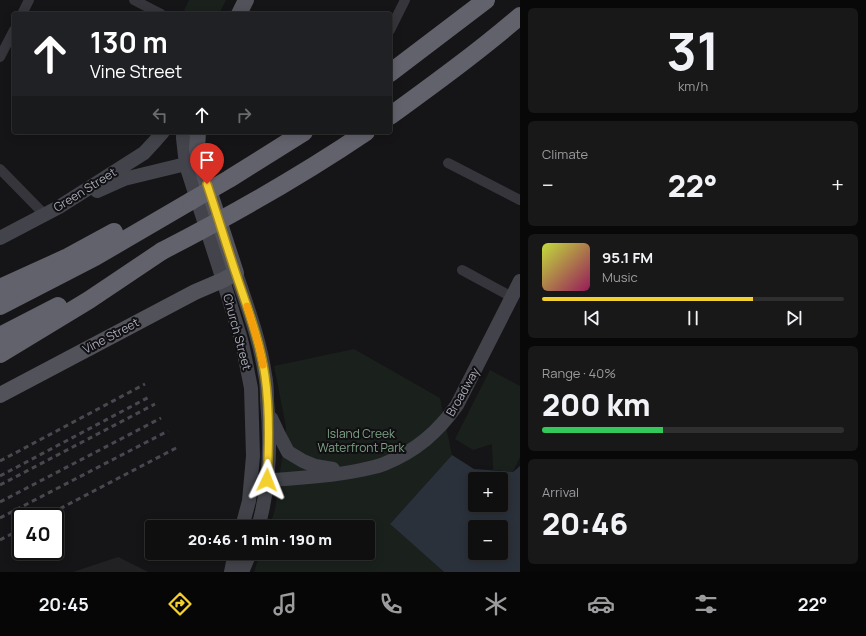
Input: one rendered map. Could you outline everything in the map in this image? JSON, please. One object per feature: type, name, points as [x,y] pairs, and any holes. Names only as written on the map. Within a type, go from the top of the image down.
[{"type":"highway","points":[[392,71],[486,0]]},
{"type":"highway","points":[[392,115],[489,42],[520,16]]},
{"type":"highway","points":[[489,42],[520,23]]},
{"type":"highway","points":[[0,306],[95,257],[229,179],[301,134]]},
{"type":"highway","points":[[0,336],[274,190],[363,134]]},
{"type":"highway","points":[[0,288],[68,257],[135,221],[191,201]]},
{"type":"highway","points":[[0,354],[89,300],[162,251]]},
{"type":"main road","points":[[240,12],[246,0]]},
{"type":"main road","points":[[198,134],[197,150],[193,163],[229,276]]},
{"type":"main road","name":"Vine Street","points":[[0,395],[195,292],[229,276]]},
{"type":"street","points":[[23,12],[29,0]]},
{"type":"street","points":[[134,0],[157,12]]},
{"type":"street","points":[[392,26],[405,0]]},
{"type":"street","points":[[0,57],[12,38]]},
{"type":"street","name":"Green Street","points":[[0,238],[59,207],[144,153],[161,134]]},
{"type":"street","points":[[59,207],[124,179],[193,163],[182,138],[183,134]]},
{"type":"street","points":[[448,163],[520,200]]},
{"type":"street","points":[[0,169],[44,214]]},
{"type":"street","points":[[462,270],[512,297]]},
{"type":"street","name":"Church Street","points":[[229,276],[246,302],[259,346],[265,376],[269,438],[267,480],[261,520]]},
{"type":"street","name":"Church Street","points":[[229,276],[250,388],[253,456],[249,501],[244,520]]},
{"type":"street","name":"Broadway","points":[[251,482],[304,478],[350,472],[383,465],[404,455],[421,444],[447,420],[457,405],[520,281]]},
{"type":"street","points":[[268,410],[288,452],[302,461],[315,466],[350,472]]},
{"type":"street","points":[[231,572],[234,560]]},
{"type":"street","points":[[242,572],[247,560]]},
{"type":"shaded area","points":[[452,455],[474,469],[513,472],[520,466],[520,572],[444,572],[390,524]]},
{"type":"shaded area","points":[[118,557],[148,572],[73,572]]},
{"type":"green space","points":[[189,0],[226,0],[220,12],[188,12],[184,10]]},
{"type":"green space","name":"Island Creek Waterfront Park","points":[[354,349],[440,398],[452,455],[390,524],[444,572],[254,572],[258,560],[375,560],[375,520],[271,520],[275,510],[286,427],[274,366]]},
{"type":"green space","points":[[490,370],[520,386],[520,457],[513,472],[493,470],[492,444],[473,450],[455,439]]},
{"type":"railway","points":[[0,461],[145,384]]},
{"type":"railway","points":[[0,476],[151,396]]},
{"type":"railway","points":[[0,485],[155,404]]},
{"type":"railway","points":[[0,502],[161,418]]},
{"type":"railway","points":[[0,518],[168,431]]},
{"type":"railway","points":[[61,508],[178,447]]},
{"type":"railway","points":[[0,540],[12,534]]},
{"type":"slow traffic","points":[[247,306],[263,365]]},
{"type":"route","points":[[207,184],[259,346],[265,376],[268,410],[269,438],[267,480]]}]
